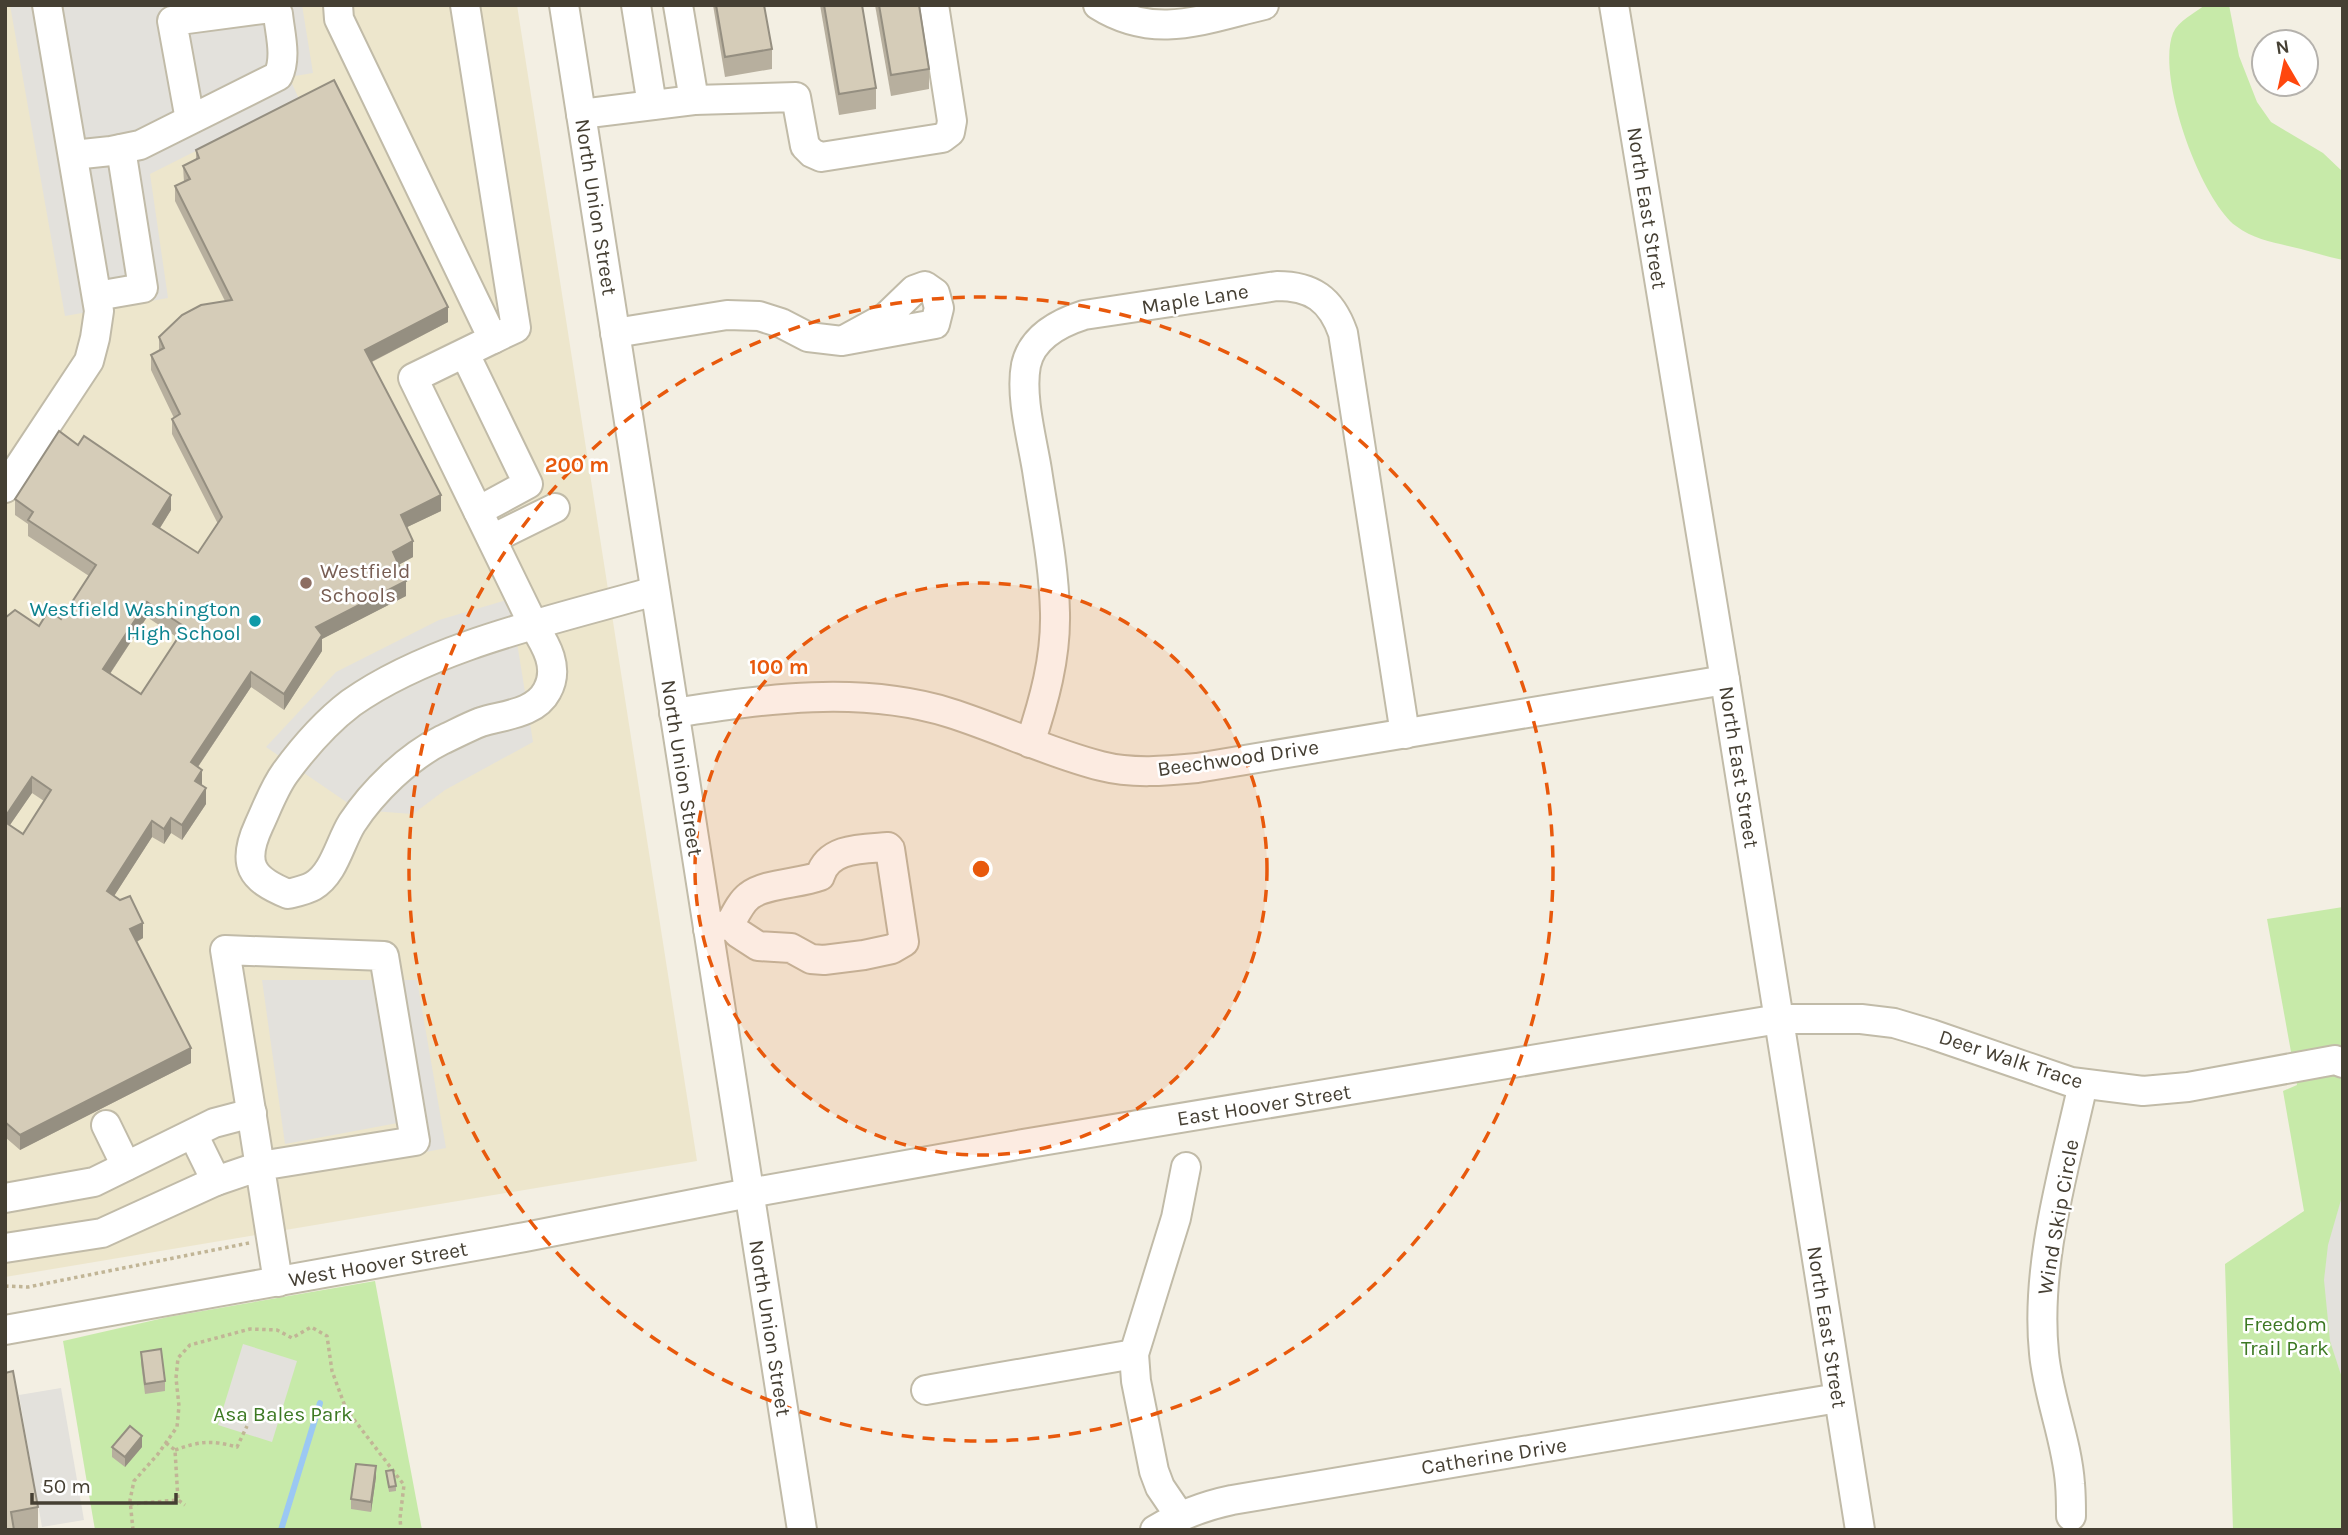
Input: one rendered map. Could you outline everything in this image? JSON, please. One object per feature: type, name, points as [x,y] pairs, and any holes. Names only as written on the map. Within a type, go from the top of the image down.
[{"type":"street","points":[[5,488],[89,361],[99,311],[47,5]]},
{"type":"street","points":[[338,5],[339,19],[493,339]]},
{"type":"street","points":[[465,5],[516,328],[413,378],[534,626],[551,654],[552,674],[547,691],[536,703],[516,713],[481,722],[442,740],[405,763],[353,822],[323,878],[312,887],[288,894],[265,885],[253,872],[253,839],[283,775],[314,737],[349,705],[411,668],[488,640],[534,626],[655,591]]},
{"type":"street","name":"North Union Street","points":[[565,5],[674,713],[719,926],[749,1193],[802,1530]]},
{"type":"street","points":[[636,5],[652,105]]},
{"type":"street","points":[[678,5],[694,100]]},
{"type":"street","points":[[581,114],[694,100],[796,97],[805,146],[821,157],[942,138],[950,132],[952,121],[934,5]]},
{"type":"street","points":[[1098,5],[1126,20],[1152,26],[1184,24],[1264,5]]},
{"type":"street","name":"North East Street","points":[[1614,5],[1860,1530]]},
{"type":"street","points":[[73,155],[140,145],[190,120],[278,76],[282,68],[283,54],[278,14],[271,8],[171,13],[190,120]]},
{"type":"street","points":[[97,296],[143,288],[121,149]]},
{"type":"street","name":"Maple Lane","points":[[1030,743],[1044,701],[1052,656],[1055,614],[1050,552],[1026,394],[1026,362],[1033,348],[1054,327],[1084,316],[1277,286],[1292,286],[1319,296],[1338,319],[1343,333],[1405,734]]},
{"type":"street","points":[[615,333],[745,314],[780,323],[808,337],[842,341]]},
{"type":"street","points":[[464,354],[528,484],[478,511]]},
{"type":"street","points":[[492,538],[555,508]]},
{"type":"street","name":"Beechwood Drive","points":[[674,713],[800,697],[881,699],[949,713],[1103,767],[1163,771],[1197,768],[1725,680]]},
{"type":"street","points":[[888,847],[890,849],[904,942],[892,949],[824,960],[811,959],[791,948],[758,946],[738,933],[719,926],[747,897],[761,890],[806,882],[820,876],[822,867],[831,857],[842,852],[888,847]]},
{"type":"street","points":[[5,1248],[102,1233],[216,1181],[260,1166],[415,1142],[384,956],[225,950],[252,1113],[260,1166],[272,1239],[278,1282]]},
{"type":"street","name":"Deer Walk Trace","points":[[1779,1019],[1861,1019],[1894,1023],[2083,1084],[2143,1091],[2177,1088],[2335,1060],[2343,1063]]},
{"type":"street","name":"East Hoover Street","points":[[749,1193],[1023,1144],[1779,1019]]},
{"type":"street","name":"Wind Skip Circle","points":[[2071,1516],[2070,1482],[2044,1352],[2043,1278],[2083,1084]]},
{"type":"street","points":[[5,1198],[94,1182],[214,1123],[252,1113]]},
{"type":"street","points":[[106,1125],[126,1166]]},
{"type":"street","points":[[193,1134],[216,1181]]},
{"type":"street","points":[[1179,1515],[1160,1487],[1154,1471],[1136,1381],[1135,1354],[1176,1218],[1186,1167]]},
{"type":"street","name":"West Hoover Street","points":[[5,1330],[525,1237],[749,1193]]},
{"type":"street","points":[[926,1390],[1135,1354]]},
{"type":"street","name":"Catherine Drive","points":[[1154,1530],[1201,1506],[1231,1500],[1838,1398]]},
{"type":"path","points":[[5,1286],[28,1287],[272,1239]]},
{"type":"path","points":[[133,1530],[130,1504],[134,1482],[177,1427],[178,1358],[190,1345],[250,1329],[277,1330],[292,1338],[311,1327],[327,1336],[332,1371],[346,1409],[404,1485],[401,1530]]},
{"type":"path","points":[[175,1450],[200,1441],[237,1447],[247,1426]]},
{"type":"path","points":[[166,1443],[175,1450],[178,1500]]},
{"type":"path","points":[[130,1504],[178,1500],[185,1506]]},
{"type":"shaded area","name":"Westfield Schools","points":[[5,5],[517,5],[697,1161],[5,1277]]},
{"type":"shaded area","points":[[10,5],[179,5],[180,12],[213,5],[302,5],[313,73],[289,77],[299,99],[150,174],[168,298],[65,316]]},
{"type":"shaded area","points":[[510,599],[533,742],[445,790],[413,814],[358,810],[266,747],[336,672],[439,620]]},
{"type":"shaded area","points":[[262,980],[417,980],[446,1148],[411,1155],[403,1122],[285,1144]]},
{"type":"shaded area","points":[[2343,1193],[2343,1381],[2330,1341],[2324,1280],[2328,1245]]},
{"type":"shaded area","points":[[243,1344],[297,1361],[272,1442],[218,1425]]},
{"type":"shaded area","points":[[61,1388],[84,1520],[42,1527],[19,1395]]},
{"type":"green space","points":[[2205,5],[2229,5],[2239,56],[2250,84],[2250,98],[2255,98],[2271,122],[2323,153],[2343,172],[2343,260],[2251,235],[2236,226],[2222,211],[2196,164],[2176,106],[2169,53],[2173,33],[2183,21]]},
{"type":"green space","name":"Freedom Trail Park","points":[[2343,907],[2343,1530],[2233,1530],[2225,1264],[2304,1211],[2283,1091],[2297,1085],[2267,919]]},
{"type":"green space","name":"Asa Bales Park","points":[[375,1281],[422,1530],[95,1530],[63,1341],[168,1317]]},
{"type":"building","points":[[716,5],[764,5],[772,49],[725,57]]},
{"type":"building","points":[[824,5],[862,5],[876,88],[839,94]]},
{"type":"building","points":[[879,5],[919,5],[929,69],[891,75]]},
{"type":"building","name":"Westfield Washington High School","points":[[334,80],[448,307],[365,350],[441,495],[401,515],[413,541],[393,552],[406,581],[316,627],[322,635],[284,694],[251,672],[191,762],[202,770],[195,781],[206,788],[182,825],[171,818],[164,829],[152,821],[107,891],[120,900],[130,896],[143,923],[130,929],[191,1048],[20,1135],[5,1122],[5,822],[23,834],[51,790],[32,777],[5,817],[5,618],[15,610],[39,626],[49,610],[61,619],[96,565],[28,520],[33,512],[15,499],[59,431],[78,445],[84,436],[171,495],[153,524],[198,553],[222,517],[172,419],[180,414],[151,355],[164,348],[159,337],[182,315],[201,305],[232,300],[175,186],[190,179],[183,166],[199,158],[196,150]],"holes":[[[147,602],[185,627],[141,694],[103,669]]]},
{"type":"building","points":[[161,1349],[165,1381],[145,1384],[141,1352]]},
{"type":"building","points":[[13,1371],[38,1507],[11,1512],[14,1530],[5,1530],[5,1373]]},
{"type":"building","points":[[130,1426],[142,1436],[125,1457],[112,1447]]},
{"type":"building","points":[[356,1464],[376,1466],[371,1502],[351,1499]]},
{"type":"building","points":[[393,1470],[396,1486],[389,1487],[386,1471]]},
{"type":"waterway","points":[[281,1530],[320,1403]]},
{"type":"place","name":"Westfield Schools","points":[[306,583]]},
{"type":"place","name":"Westfield Washington High School","points":[[255,621]]}]
